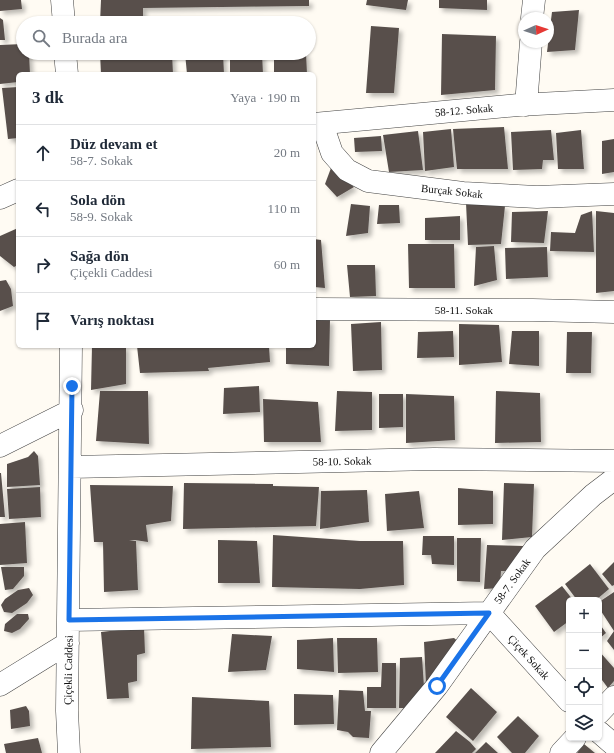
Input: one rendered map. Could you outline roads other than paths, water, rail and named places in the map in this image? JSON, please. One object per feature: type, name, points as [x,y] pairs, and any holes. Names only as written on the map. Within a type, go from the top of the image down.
[{"type":"street","points":[[62,0],[63,16]]},
{"type":"street","points":[[533,12],[534,0]]},
{"type":"street","points":[[526,105],[531,48]]},
{"type":"street","points":[[66,60],[67,72]]},
{"type":"street","name":"58-12. Sokak","points":[[318,124],[526,105],[614,100]]},
{"type":"street","name":"Burçak Sokak","points":[[318,124],[332,153],[347,170],[368,181],[463,193],[537,197],[614,194]]},
{"type":"street","points":[[0,198],[16,191]]},
{"type":"street","name":"58-11. Sokak","points":[[316,309],[614,312]]},
{"type":"street","name":"Çiçekli Caddesi","points":[[69,753],[68,643],[72,410],[71,348]]},
{"type":"street","points":[[0,446],[72,410]]},
{"type":"street","name":"58-10. Sokak","points":[[70,467],[434,459],[614,461]]},
{"type":"street","name":"58-7. Sokak","points":[[381,753],[437,686],[535,549],[593,496],[614,479]]},
{"type":"street","points":[[69,620],[489,613]]},
{"type":"street","name":"Çiçek Sokak","points":[[489,613],[566,698]]},
{"type":"street","points":[[0,685],[68,643]]},
{"type":"street","points":[[602,710],[614,697]]},
{"type":"street","points":[[602,735],[614,745]]},
{"type":"street","points":[[562,753],[572,741]]}]
